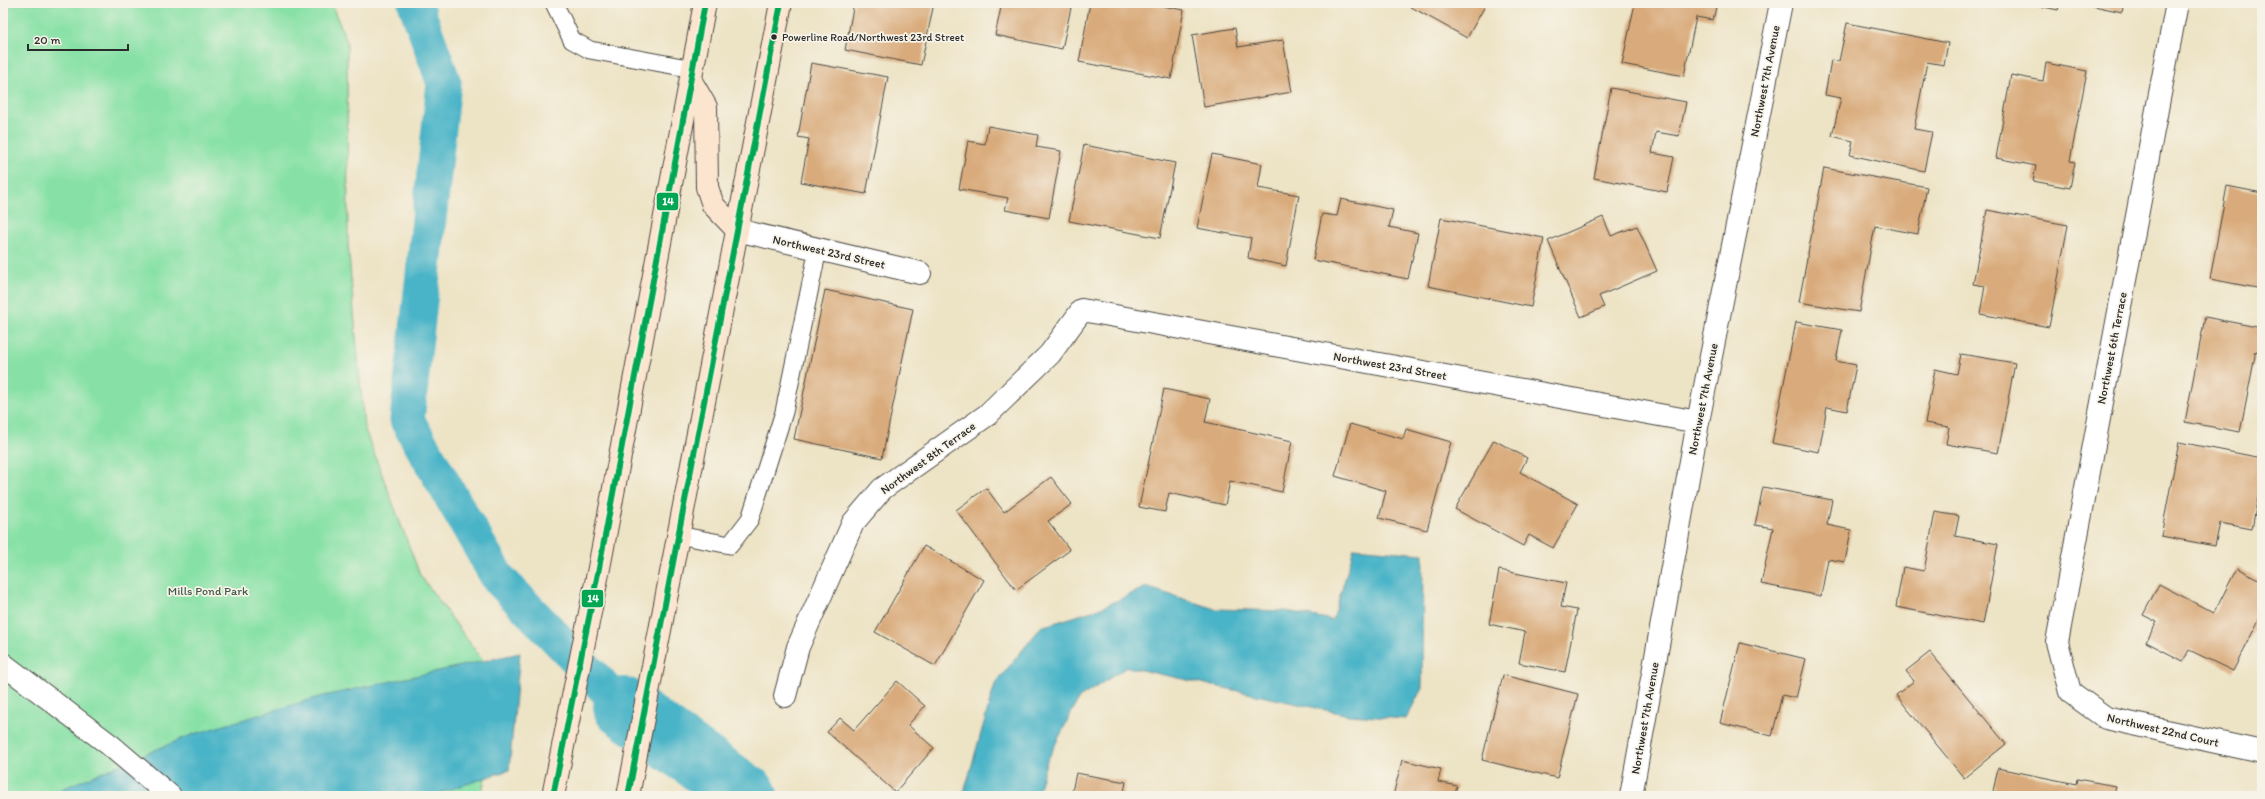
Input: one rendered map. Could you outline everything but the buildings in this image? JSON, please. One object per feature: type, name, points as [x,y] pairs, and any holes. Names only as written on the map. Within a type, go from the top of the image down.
[{"type":"main road","points":[[553,796],[599,568],[705,3]]},
{"type":"main road","points":[[628,796],[781,3]]},
{"type":"main road","points":[[692,75],[706,107],[707,187],[713,205],[738,230]]},
{"type":"street","name":"Northwest 7th Avenue","points":[[1631,796],[1698,422],[1781,3]]},
{"type":"street","name":"Northwest 6th Terrace","points":[[2070,692],[2057,642],[2177,3]]},
{"type":"street","name":"Northwest 23rd Street","points":[[738,230],[920,273]]},
{"type":"street","name":"Northwest 23rd Street","points":[[1082,310],[1698,422]]},
{"type":"street","name":"Northwest 8th Terrace","points":[[785,696],[798,647],[853,523],[882,489],[987,415],[1050,354],[1082,310]]},
{"type":"street","points":[[3,664],[110,745],[170,796]]},
{"type":"street","name":"Northwest 22nd Court","points":[[2070,692],[2106,718],[2262,752]]},
{"type":"lane","points":[[554,3],[572,40],[590,50],[692,75]]},
{"type":"lane","points":[[678,535],[730,545],[750,520],[784,412],[818,249]]},
{"type":"green space","name":"Mills Pond Park","points":[[3,3],[331,3],[347,42],[348,244],[364,427],[420,575],[505,691],[481,796],[3,796]]},
{"type":"water","points":[[1354,548],[1423,554],[1422,688],[1406,719],[1349,715],[1127,667],[1079,698],[1046,763],[1037,796],[963,796],[995,684],[1041,627],[1099,609],[1146,587],[1215,609],[1286,611],[1333,620]]},
{"type":"water","points":[[520,653],[509,770],[431,796],[45,796],[191,735],[319,697]]},
{"type":"waterway","points":[[415,3],[444,83],[407,420],[498,578],[623,707]]},
{"type":"waterway","points":[[623,707],[748,796]]},
{"type":"transit line","name":"14","points":[[553,796],[599,568],[705,3]]},
{"type":"transit line","name":"14","points":[[628,796],[781,3]]},
{"type":"place","name":"Powerline Road/Northwest 23rd Street","points":[[774,37]]}]
